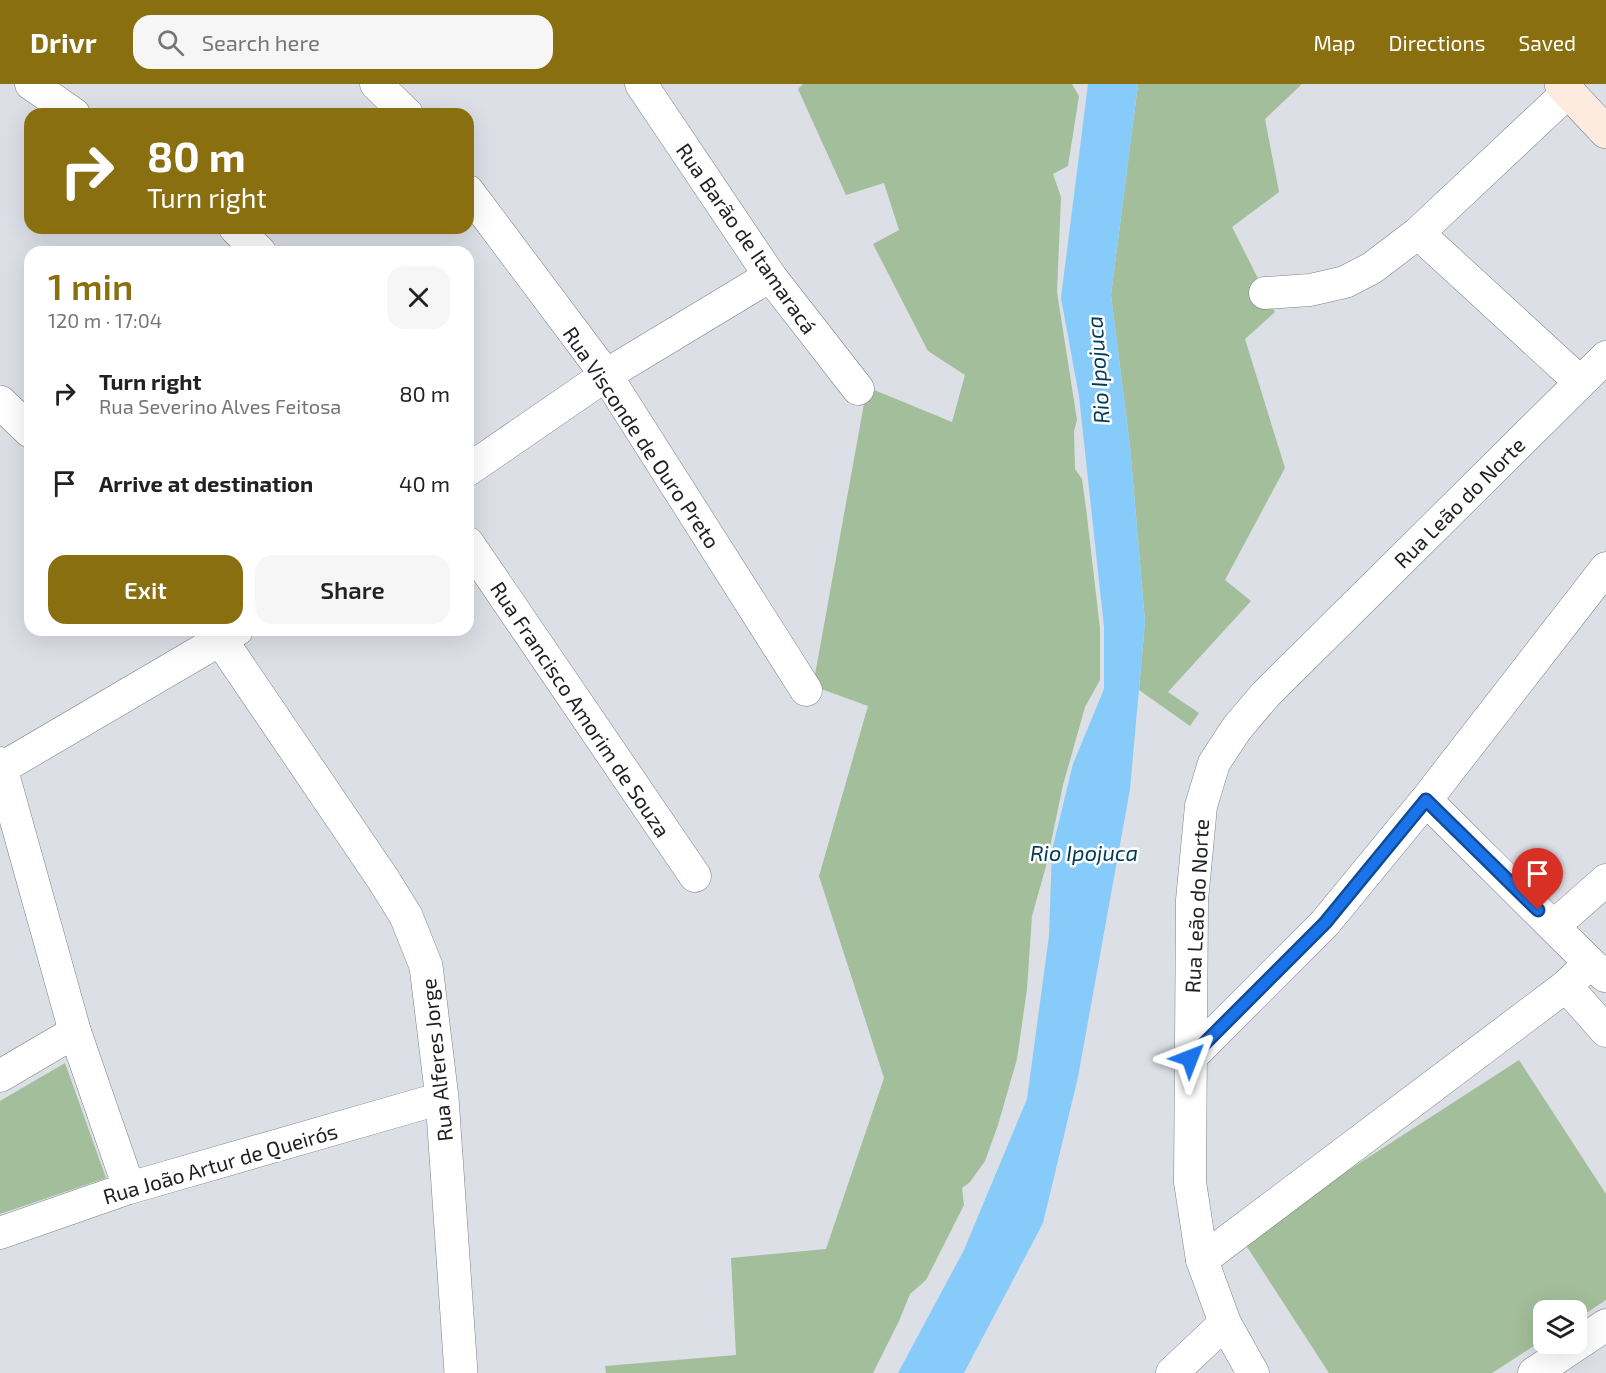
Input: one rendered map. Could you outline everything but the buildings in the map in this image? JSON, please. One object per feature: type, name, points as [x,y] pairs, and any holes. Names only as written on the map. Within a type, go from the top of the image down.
[{"type":"main road","points":[[1565,88],[1606,132]]},
{"type":"street","points":[[31,84],[65,108]]},
{"type":"street","points":[[376,84],[401,108]]},
{"type":"street","name":"Rua Barão de Itamaracá","points":[[641,84],[770,276],[858,389]]},
{"type":"street","points":[[1265,293],[1310,290],[1345,282],[1372,268],[1418,233],[1565,88]]},
{"type":"street","name":"Rua Visconde de Ouro Preto","points":[[474,199],[606,375],[806,690]]},
{"type":"street","points":[[1418,233],[1580,381]]},
{"type":"street","points":[[241,234],[254,246]]},
{"type":"street","points":[[474,466],[606,375],[770,276]]},
{"type":"street","name":"Rua Leão do Norte","points":[[1253,1373],[1225,1323],[1202,1260],[1190,1182],[1192,900],[1201,806],[1214,764],[1237,728],[1266,694],[1606,357]]},
{"type":"street","points":[[0,402],[24,425]]},
{"type":"street","name":"Rua Francisco Amorim de Souza","points":[[474,552],[694,876]]},
{"type":"street","points":[[1190,1058],[1325,923],[1426,800],[1606,568]]},
{"type":"street","points":[[129,1188],[75,1032],[1,767],[219,636]]},
{"type":"street","name":"Rua Alferes Jorge","points":[[226,636],[406,916],[426,966],[442,1098],[461,1373]]},
{"type":"street","points":[[1202,1260],[1566,986],[1598,970],[1426,800]]},
{"type":"street","points":[[1554,926],[1606,880]]},
{"type":"street","points":[[1566,986],[1606,1031]]},
{"type":"street","points":[[0,1076],[75,1032]]},
{"type":"street","name":"Rua João Artur de Queirós","points":[[0,1233],[129,1188],[442,1098]]},
{"type":"street","points":[[1172,1373],[1225,1323]]},
{"type":"street","points":[[1534,1373],[1606,1325]]},
{"type":"green space","points":[[803,84],[1072,84],[1079,96],[1068,166],[1053,174],[1061,197],[1057,292],[1077,420],[1074,431],[1075,469],[1082,479],[1086,508],[1100,629],[1100,680],[1085,707],[1063,785],[1046,866],[1032,916],[1027,989],[1017,1059],[998,1125],[985,1161],[970,1182],[962,1188],[964,1205],[926,1280],[910,1294],[873,1373],[606,1373],[605,1366],[736,1355],[731,1258],[826,1249],[884,1078],[819,876],[868,706],[813,686],[867,387],[952,422],[965,375],[928,351],[873,244],[899,230],[884,183],[846,195],[798,89]]},
{"type":"green space","points":[[1138,84],[1302,84],[1265,119],[1279,192],[1232,227],[1275,312],[1245,339],[1285,468],[1225,580],[1251,601],[1168,692],[1199,713],[1190,726],[1139,690],[1145,622],[1130,446],[1111,295]]},
{"type":"green space","points":[[1519,1060],[1606,1194],[1606,1300],[1587,1312],[1587,1300],[1533,1300],[1533,1346],[1492,1373],[1329,1373],[1242,1239]]},
{"type":"green space","points":[[65,1063],[106,1178],[0,1214],[0,1101]]},
{"type":"water","name":"Rio Ipojuca","points":[[1088,84],[1138,84],[1111,295],[1130,446],[1145,622],[1130,789],[1078,1077],[1043,1223],[964,1373],[898,1373],[964,1250],[1027,1099],[1049,936],[1052,850],[1073,764],[1104,689],[1104,627],[1079,396],[1061,298]]},
{"type":"route","points":[[1190,1058],[1325,923],[1426,800],[1538,910]]}]
